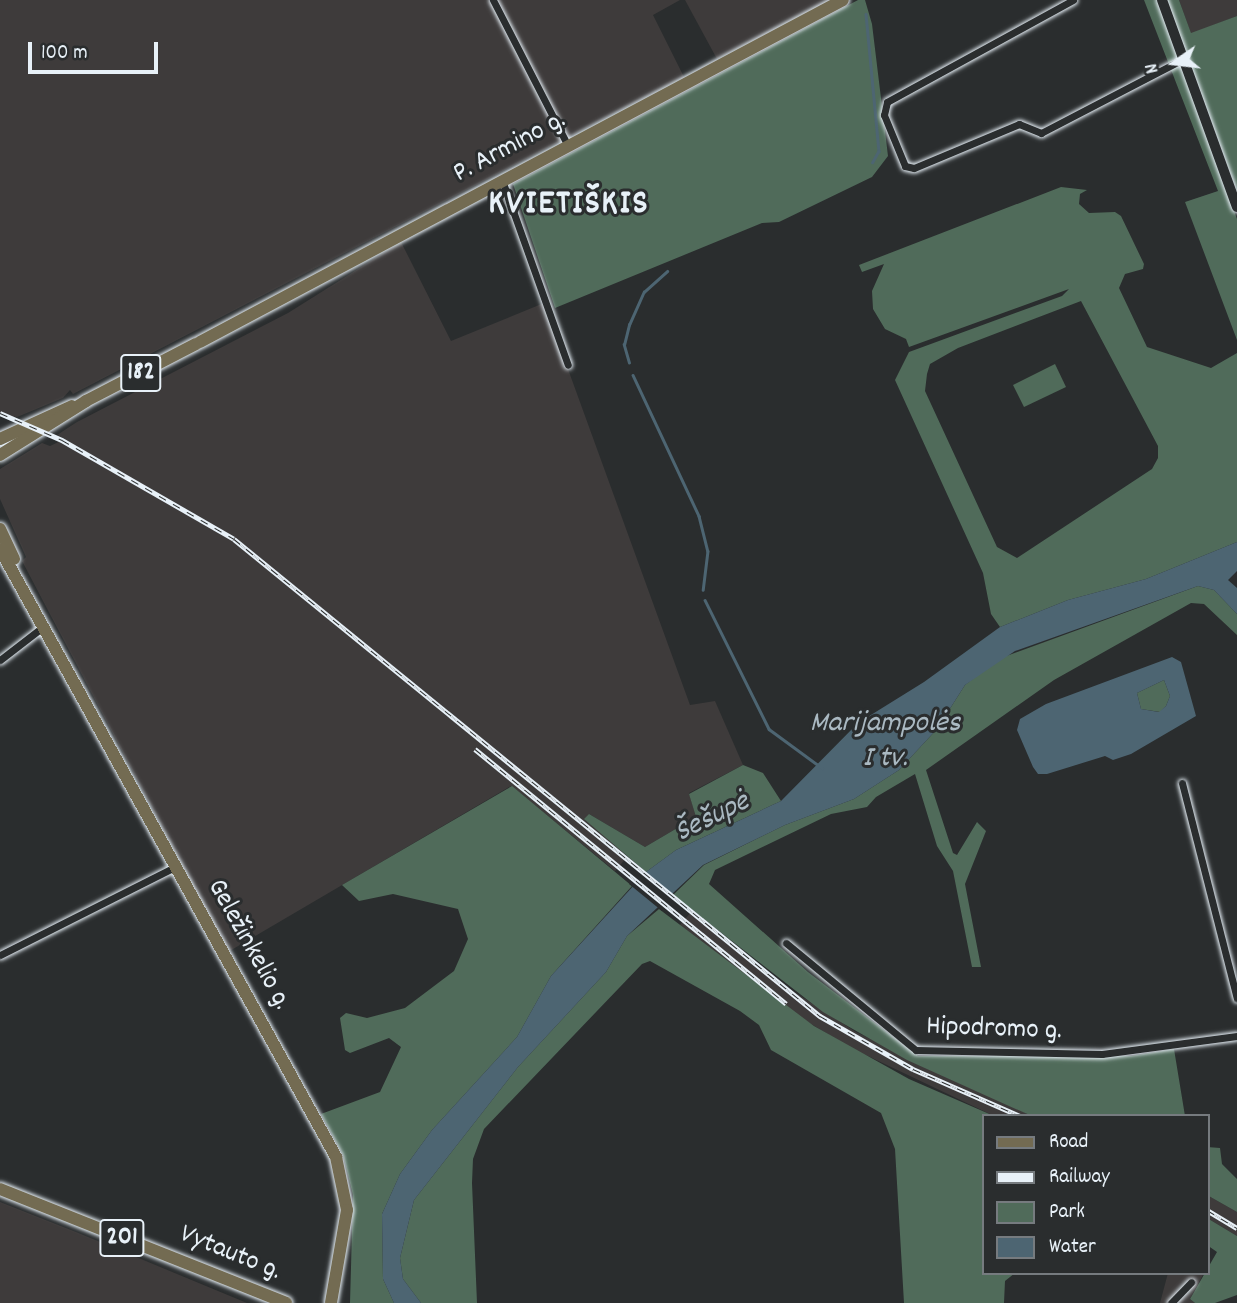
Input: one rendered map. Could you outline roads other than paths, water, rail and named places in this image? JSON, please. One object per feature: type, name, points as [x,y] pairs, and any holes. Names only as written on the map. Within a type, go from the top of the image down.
[{"type":"main road","name":"P. Armino g.","points":[[0,449],[6,439],[198,343],[843,0]]},
{"type":"main road","name":"P. Armino g.","points":[[0,455],[6,439]]},
{"type":"main road","name":"Geležinkelio g.","points":[[0,529],[45,625]]},
{"type":"main road","name":"Geležinkelio g.","points":[[0,549],[45,625],[339,1164],[347,1195],[347,1226],[331,1303]]},
{"type":"main road","name":"Vytauto g.","points":[[0,1189],[286,1303]]},
{"type":"street","points":[[493,0],[568,146]]},
{"type":"street","points":[[1073,0],[887,102],[884,115],[902,162],[914,168],[1019,124],[1041,133],[1183,59]]},
{"type":"street","points":[[1161,0],[1237,207]]},
{"type":"street","points":[[502,180],[568,365]]},
{"type":"street","points":[[0,660],[45,625]]},
{"type":"street","points":[[1182,783],[1237,998]]},
{"type":"street","points":[[0,955],[177,866]]},
{"type":"street","name":"Hipodromo g.","points":[[786,943],[916,1050],[1102,1054],[1237,1036]]},
{"type":"street","points":[[1171,1303],[1191,1282]]},
{"type":"water","name":"Marijampolės I tv.","points":[[1237,542],[1237,571],[1228,580],[1237,588],[1237,614],[1214,590],[1198,586],[1015,651],[965,685],[937,729],[899,770],[854,799],[785,825],[703,865],[627,936],[606,972],[518,1067],[414,1200],[400,1258],[403,1279],[421,1303],[394,1303],[383,1279],[382,1214],[400,1174],[432,1130],[517,1037],[551,976],[646,872],[676,850],[781,801],[858,723],[924,682],[1000,627],[1068,600],[1146,579]]},
{"type":"water","points":[[1172,657],[1181,662],[1196,716],[1131,754],[1113,760],[1105,756],[1047,774],[1038,774],[1017,730],[1020,719],[1046,704]],"holes":[[[1164,680],[1170,696],[1166,706],[1159,712],[1141,709],[1137,693]]]},
{"type":"waterway","points":[[866,14],[879,151],[873,162]]},
{"type":"waterway","points":[[629,363],[624,345],[629,325],[644,292],[667,271]]},
{"type":"waterway","points":[[633,375],[699,516],[708,551],[703,590]]},
{"type":"waterway","points":[[705,600],[769,729],[822,768]]},
{"type":"railway","points":[[0,413],[62,440],[234,539],[820,1016],[913,1069],[1015,1114]]},
{"type":"railway","points":[[475,749],[786,1004]]},
{"type":"railway","points":[[1209,1211],[1237,1228]]},
{"type":"district","name":"KVIETIŠKIS","points":[[569,205]]},
{"type":"water label","name":"Šešupė","points":[[713,819]]}]
